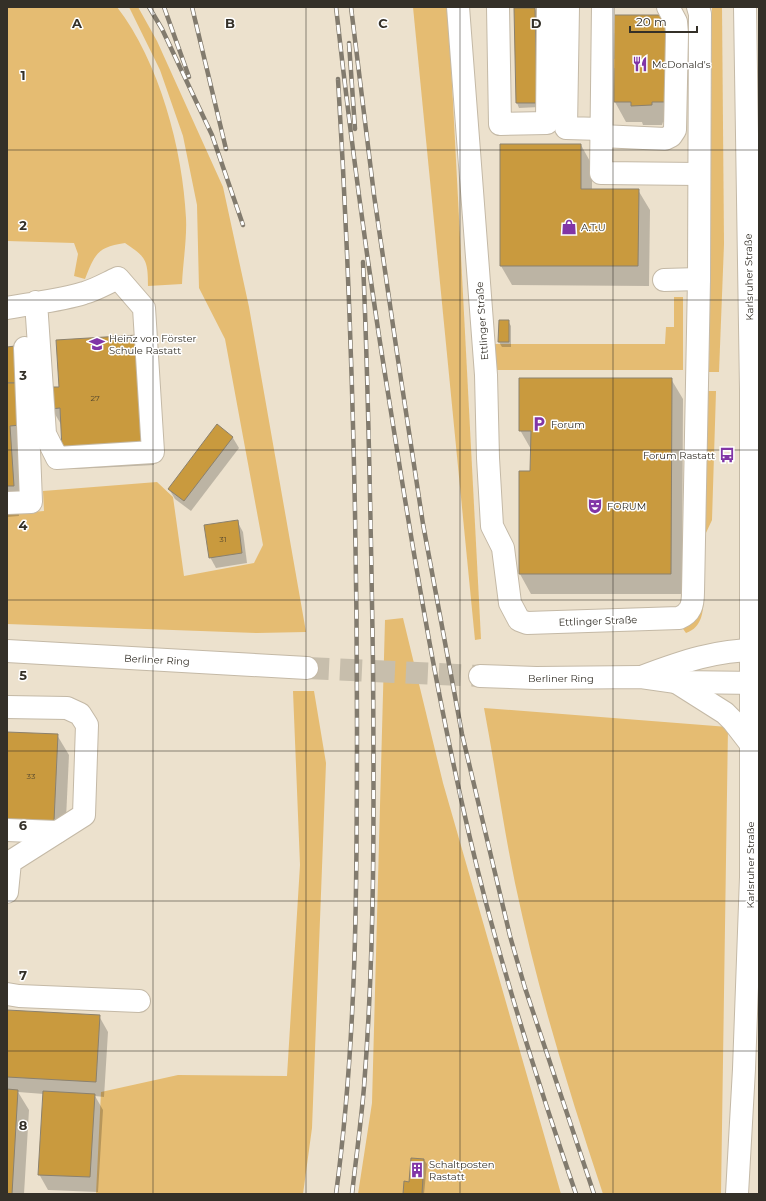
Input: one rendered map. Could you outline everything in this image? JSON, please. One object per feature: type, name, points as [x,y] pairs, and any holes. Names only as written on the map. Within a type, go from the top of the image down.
[{"type":"street","name":"Ettlinger Straße","points":[[458,7],[486,375],[488,458],[492,526],[503,548],[510,603],[519,620],[527,623],[679,618],[686,615],[691,608],[693,600],[698,381],[700,14],[698,7]]},
{"type":"street","points":[[498,7],[500,124],[547,122],[548,7]]},
{"type":"street","points":[[568,7],[566,128],[665,139],[671,136],[674,130],[677,34],[676,22],[668,7]]},
{"type":"street","points":[[603,7],[601,173],[699,174]]},
{"type":"street","name":"Karlsruher Straße","points":[[737,1194],[748,966],[750,878],[750,743],[755,683],[746,7]]},
{"type":"street","points":[[118,278],[144,308],[153,452],[57,458],[45,434],[22,305],[84,293],[118,278]]},
{"type":"street","points":[[664,280],[699,279]]},
{"type":"street","points":[[7,503],[31,502],[22,305]]},
{"type":"street","name":"Berliner Ring","points":[[641,677],[679,663],[716,654],[755,650]]},
{"type":"street","name":"Berliner Ring","points":[[7,651],[307,668]]},
{"type":"street","name":"Berliner Ring","points":[[480,676],[536,678],[641,677],[676,682],[755,683]]},
{"type":"street","points":[[676,682],[725,713],[750,743]]},
{"type":"street","points":[[7,707],[67,708],[80,714],[88,725],[84,815],[10,862],[7,892]]},
{"type":"street","points":[[7,830],[57,832]]},
{"type":"street","points":[[7,994],[19,996],[139,1001]]},
{"type":"shaded area","points":[[7,7],[117,7],[132,29],[145,53],[166,107],[180,164],[186,218],[182,284],[148,286],[146,265],[142,256],[125,243],[108,247],[98,253],[85,279],[74,276],[78,254],[74,243],[7,241]]},
{"type":"shaded area","points":[[129,7],[138,7],[157,41],[223,187],[249,307],[306,632],[257,633],[7,624],[7,514],[44,511],[43,491],[157,482],[173,497],[184,576],[254,563],[263,545],[225,339],[199,288],[197,205],[183,136],[160,70]]},
{"type":"shaded area","points":[[413,7],[448,7],[481,639],[475,640]]},
{"type":"shaded area","points":[[712,7],[722,7],[724,244],[719,372],[709,372]]},
{"type":"shaded area","points":[[674,297],[683,297],[683,370],[495,370],[495,344],[665,344],[666,327],[674,327]]},
{"type":"shaded area","points":[[708,391],[716,391],[712,520],[705,535]]},
{"type":"shaded area","points":[[704,596],[699,623],[696,627],[686,633],[678,622]]},
{"type":"shaded area","points":[[403,618],[443,783],[561,1194],[358,1194],[372,1103],[385,620]]},
{"type":"shaded area","points":[[293,691],[314,691],[326,763],[312,1128],[303,1194],[96,1194],[101,1092],[178,1075],[287,1076],[300,865]]},
{"type":"shaded area","points":[[484,708],[728,727],[721,1194],[603,1194],[566,1078],[533,962],[515,883]]},
{"type":"building","points":[[514,8],[535,8],[537,103],[516,103]]},
{"type":"building","name":"McDonald's","points":[[614,15],[668,15],[668,102],[652,102],[652,105],[631,106],[631,102],[614,102],[614,68],[611,68],[611,59],[614,59],[614,33],[612,33],[612,25],[614,25]]},
{"type":"building","name":"A.T.U","points":[[500,144],[581,144],[581,189],[639,189],[638,266],[500,266]]},
{"type":"building","points":[[499,320],[509,320],[509,342],[498,342]]},
{"type":"building","points":[[138,335],[143,445],[62,450],[60,408],[51,409],[50,387],[59,387],[56,340]]},
{"type":"building","points":[[15,346],[18,383],[7,383],[7,347]]},
{"type":"building","name":"FORUM","points":[[519,378],[672,378],[671,574],[519,574],[519,471],[530,471],[531,431],[519,431]]},
{"type":"building","points":[[7,383],[18,383],[21,425],[10,426],[14,486],[7,486]]},
{"type":"building","points":[[217,424],[233,437],[184,501],[168,489]]},
{"type":"building","points":[[238,520],[242,553],[209,558],[204,525]]},
{"type":"building","points":[[7,732],[58,734],[54,821],[7,819]]},
{"type":"building","points":[[7,1010],[100,1015],[96,1082],[7,1077]]},
{"type":"building","points":[[7,1089],[18,1090],[12,1194],[7,1194]]},
{"type":"building","points":[[43,1091],[95,1094],[90,1177],[38,1175]]},
{"type":"building","name":"Schaltposten Rastatt","points":[[411,1158],[424,1159],[422,1194],[403,1194],[404,1181],[409,1182]]},
{"type":"tunnel","points":[[307,668],[480,676]]},
{"type":"railway","points":[[149,7],[162,29],[212,135],[243,225]]},
{"type":"railway","points":[[164,7],[189,77]]},
{"type":"railway","points":[[192,7],[226,149]]},
{"type":"railway","points":[[336,7],[354,159],[375,311],[411,536],[444,720],[471,842],[506,976],[528,1049],[576,1194]]},
{"type":"railway","points":[[351,7],[374,195],[423,524],[462,734],[510,936],[525,988],[594,1194]]},
{"type":"railway","points":[[349,43],[355,129]]},
{"type":"railway","points":[[336,1194],[343,1135],[352,1018],[356,901],[357,783],[356,563],[350,321],[338,79]]},
{"type":"railway","points":[[352,1194],[363,1100],[368,1034],[373,876],[373,665],[368,414],[363,262]]},
{"type":"place","name":"McDonald's","points":[[640,64]]},
{"type":"place","name":"A.T.U","points":[[569,227]]},
{"type":"place","name":"Heinz von Förster Schule Rastatt","points":[[97,344]]},
{"type":"place","name":"Forum","points":[[539,424]]},
{"type":"place","name":"Forum Rastatt","points":[[727,455]]},
{"type":"place","name":"FORUM","points":[[595,506]]},
{"type":"place","name":"Schaltposten Rastatt","points":[[417,1170]]}]
